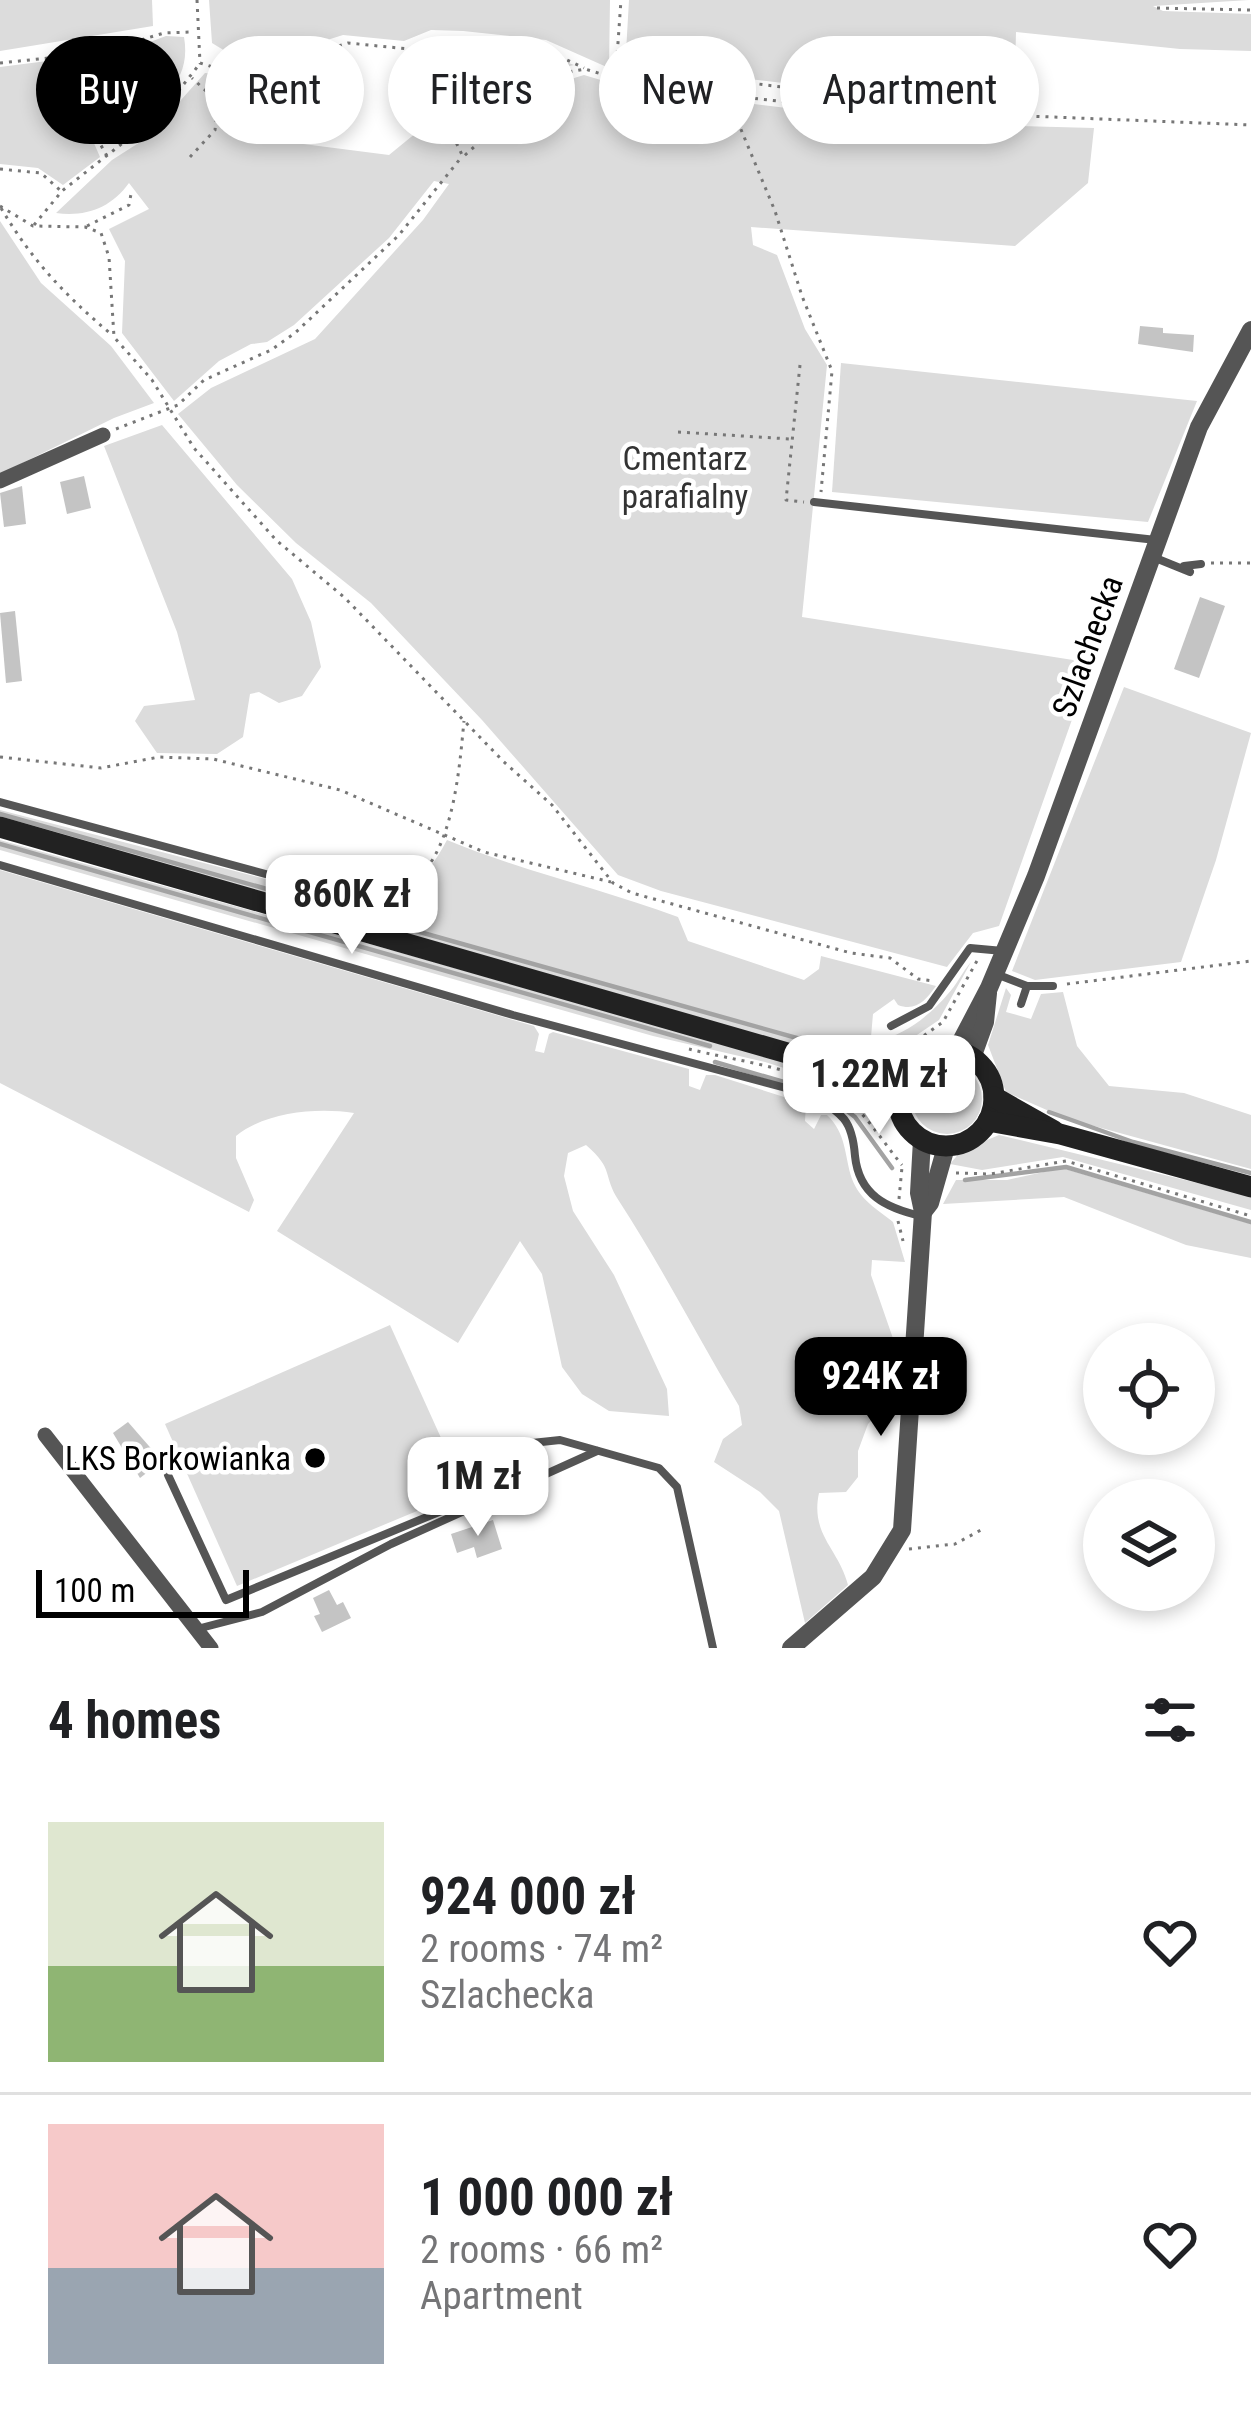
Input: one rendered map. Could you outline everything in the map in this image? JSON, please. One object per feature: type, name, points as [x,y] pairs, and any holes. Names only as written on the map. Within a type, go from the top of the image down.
[{"type":"main road","points":[[0,827],[829,1066],[898,1098]]},
{"type":"main road","points":[[829,1066],[900,1063],[930,1053],[964,1054],[988,1075],[994,1097],[988,1121],[970,1140],[946,1147],[922,1140],[904,1122],[898,1098],[900,1063]]},
{"type":"main road","points":[[994,1097],[1060,1134]]},
{"type":"main road","points":[[988,1121],[1060,1134],[1251,1187]]},
{"type":"street","name":"Szlachecka","points":[[964,1054],[985,1022],[994,949],[1199,427],[1251,330]]},
{"type":"street","points":[[0,482],[103,435]]},
{"type":"street","points":[[791,1648],[873,1577],[902,1530],[922,1214],[922,1140]]},
{"type":"street","points":[[922,1214],[930,1203],[946,1147]]},
{"type":"street","points":[[45,1435],[211,1648]]},
{"type":"lane","points":[[817,502],[1155,548],[1186,569],[1202,564]]},
{"type":"lane","points":[[0,802],[321,889]]},
{"type":"lane","points":[[0,865],[530,1020],[812,1096],[844,1119],[856,1168],[874,1198],[898,1210],[922,1214]]},
{"type":"lane","points":[[891,1026],[921,1012],[970,948],[994,949]]},
{"type":"lane","points":[[992,981],[1053,986]]},
{"type":"lane","points":[[1021,1004],[1027,986]]},
{"type":"lane","points":[[168,1475],[226,1600],[468,1500],[484,1477],[532,1443],[560,1440],[659,1468],[677,1487],[713,1648]]},
{"type":"lane","points":[[196,1629],[262,1612],[391,1544],[597,1450]]},
{"type":"path","points":[[181,88],[200,63],[196,0]]},
{"type":"path","points":[[618,36],[621,0]]},
{"type":"path","points":[[1157,8],[1251,10]]},
{"type":"path","points":[[0,63],[97,53],[164,33],[196,32]]},
{"type":"path","points":[[200,63],[226,71],[264,70],[348,43],[388,47]]},
{"type":"path","points":[[575,64],[599,72]]},
{"type":"path","points":[[103,435],[169,409],[204,380],[271,350],[295,333],[399,235],[463,157],[546,82],[585,69]]},
{"type":"path","points":[[190,77],[218,102],[215,130],[190,157]]},
{"type":"path","points":[[1039,117],[1251,125]]},
{"type":"path","points":[[100,144],[108,157]]},
{"type":"path","points":[[33,226],[62,191],[125,144]]},
{"type":"path","points":[[457,144],[463,157]]},
{"type":"path","points":[[747,144],[832,370],[817,502],[786,500],[800,365]]},
{"type":"path","points":[[0,169],[40,173],[62,191]]},
{"type":"path","points":[[85,227],[129,205],[131,194]]},
{"type":"path","points":[[0,206],[33,226],[101,232],[110,257],[114,337]]},
{"type":"path","points":[[0,206],[56,287],[114,337],[152,380],[194,448],[275,540],[345,598],[552,805],[613,883]]},
{"type":"path","points":[[678,432],[792,439]]},
{"type":"path","points":[[1202,564],[1251,563]]},
{"type":"path","points":[[321,889],[394,892],[427,869],[458,790],[464,720]]},
{"type":"path","points":[[0,757],[101,768],[159,757],[213,758],[340,790],[484,852],[613,883],[632,893],[850,953],[890,958],[919,979],[948,982]]},
{"type":"path","points":[[900,1063],[943,1022],[994,949]]},
{"type":"path","points":[[1053,986],[1251,961]]},
{"type":"path","points":[[945,1172],[990,1174],[1066,1161],[1251,1216]]},
{"type":"path","points":[[904,1241],[898,1210],[902,1165],[916,1167]]},
{"type":"path","points":[[894,1547],[943,1547],[981,1530]]},
{"type":"green space","points":[[0,0],[152,0],[153,26],[92,36],[36,36],[36,45],[0,51]]},
{"type":"green space","points":[[209,0],[610,0],[609,36],[599,36],[599,64],[575,53],[575,36],[431,30],[388,39],[212,36]]},
{"type":"green space","points":[[629,0],[1249,0],[1153,6],[1163,11],[1251,14],[1251,51],[1180,49],[1016,32],[1016,36],[780,36],[780,83],[756,80],[756,36],[627,36]]},
{"type":"green space","points":[[181,37],[184,37],[181,71]]},
{"type":"green space","points":[[36,62],[36,144],[94,144],[100,157],[63,185],[38,168],[0,164],[0,67]]},
{"type":"green space","name":"Cmentarz parafialny","points":[[205,73],[205,144],[303,144],[389,155],[402,144],[575,144],[575,78],[599,80],[599,144],[756,144],[756,104],[780,107],[780,144],[1039,144],[1039,127],[1094,128],[1088,183],[1015,246],[751,227],[753,245],[777,255],[805,329],[827,365],[802,617],[1092,663],[999,926],[973,933],[947,967],[661,891],[618,875],[371,603],[296,543],[237,485],[178,414],[211,388],[315,339],[423,220],[449,184],[434,181],[389,238],[294,325],[267,342],[251,344],[219,361],[174,401],[122,333],[125,261],[109,229],[149,209],[129,183],[97,209],[56,213],[112,160],[137,144],[181,144],[181,100]]},
{"type":"green space","points":[[0,221],[41,283],[111,346],[154,403],[0,474]]},
{"type":"green space","points":[[841,363],[1197,401],[1148,522],[832,492]]},
{"type":"green space","points":[[162,425],[292,579],[311,622],[321,667],[302,696],[279,703],[259,692],[250,694],[243,737],[217,754],[157,753],[135,721],[144,706],[195,700],[177,632],[104,446]]},
{"type":"green space","points":[[1124,687],[1251,733],[1216,860],[1181,962],[1035,980],[1012,971]]},
{"type":"green space","points":[[0,810],[319,893],[363,897],[395,894],[409,887],[422,877],[447,840],[678,917],[688,941],[804,980],[819,969],[821,956],[936,986],[915,1006],[898,1005],[894,999],[873,1014],[871,1037],[891,1036],[922,1019],[951,991],[971,962],[939,1020],[883,1058],[854,1058],[766,1038],[0,818]]},
{"type":"green space","points":[[0,840],[799,1065],[862,1091],[859,1105],[813,1077],[765,1062],[653,1036],[0,850]]},
{"type":"green space","points":[[0,870],[534,1026],[539,1034],[535,1051],[544,1053],[553,1032],[689,1069],[689,1086],[700,1090],[706,1075],[715,1075],[806,1104],[805,1121],[814,1129],[821,1115],[827,1115],[842,1137],[855,1186],[893,1222],[905,1262],[872,1260],[871,1275],[897,1350],[892,1399],[868,1424],[858,1451],[858,1477],[846,1492],[819,1493],[818,1520],[848,1585],[805,1623],[779,1511],[760,1492],[714,1462],[723,1439],[742,1425],[739,1406],[614,1192],[605,1167],[586,1145],[568,1153],[564,1176],[573,1211],[614,1275],[667,1389],[669,1416],[609,1411],[582,1394],[562,1367],[542,1274],[520,1241],[458,1343],[277,1231],[354,1113],[292,1113],[261,1121],[236,1136],[236,1158],[254,1200],[249,1212],[0,1083]]},
{"type":"green space","points":[[1006,988],[1011,995],[1006,1012],[1031,1019],[1041,994],[1063,992],[1077,1046],[1109,1086],[1184,1093],[1251,1115],[1251,1169],[1065,1118],[1006,1092],[988,1045]]},
{"type":"green space","points":[[947,1064],[972,1074],[982,1099],[972,1124],[947,1134],[922,1124],[912,1099],[922,1074]]},
{"type":"green space","points":[[999,1135],[1251,1196],[1251,1210],[1063,1157],[982,1170],[950,1164],[961,1151]]},
{"type":"green space","points":[[1062,1168],[1251,1224],[1251,1258],[1186,1245],[1064,1197],[943,1204],[956,1180],[1007,1180]]},
{"type":"green space","name":"LKS Borkowianka","points":[[390,1325],[465,1491],[237,1586],[165,1424]]},
{"type":"building","points":[[1140,326],[1194,335],[1193,352],[1138,344]]},
{"type":"building","points":[[84,476],[91,508],[67,514],[60,482]]},
{"type":"building","points":[[22,486],[26,524],[4,527],[0,493]]},
{"type":"building","points":[[1200,597],[1225,606],[1199,678],[1174,669]]},
{"type":"building","points":[[15,611],[22,681],[6,683],[0,613]]},
{"type":"building","points":[[128,1422],[162,1461],[140,1478],[113,1433]]},
{"type":"building","points":[[493,1520],[502,1549],[477,1558],[474,1547],[457,1553],[451,1534]]},
{"type":"building","points":[[329,1590],[351,1618],[322,1632],[314,1616],[320,1614],[313,1598]]},
{"type":"waterway","points":[[0,814],[835,1049],[858,1051],[873,1045]]},
{"type":"waterway","points":[[0,844],[710,1046]]},
{"type":"waterway","points":[[715,1062],[825,1094],[855,1117],[892,1168]]},
{"type":"waterway","points":[[1049,1112],[1133,1142],[1251,1173]]},
{"type":"waterway","points":[[965,1180],[1066,1167],[1251,1222]]},
{"type":"place","name":"LKS Borkowianka","points":[[315,1458]]}]
